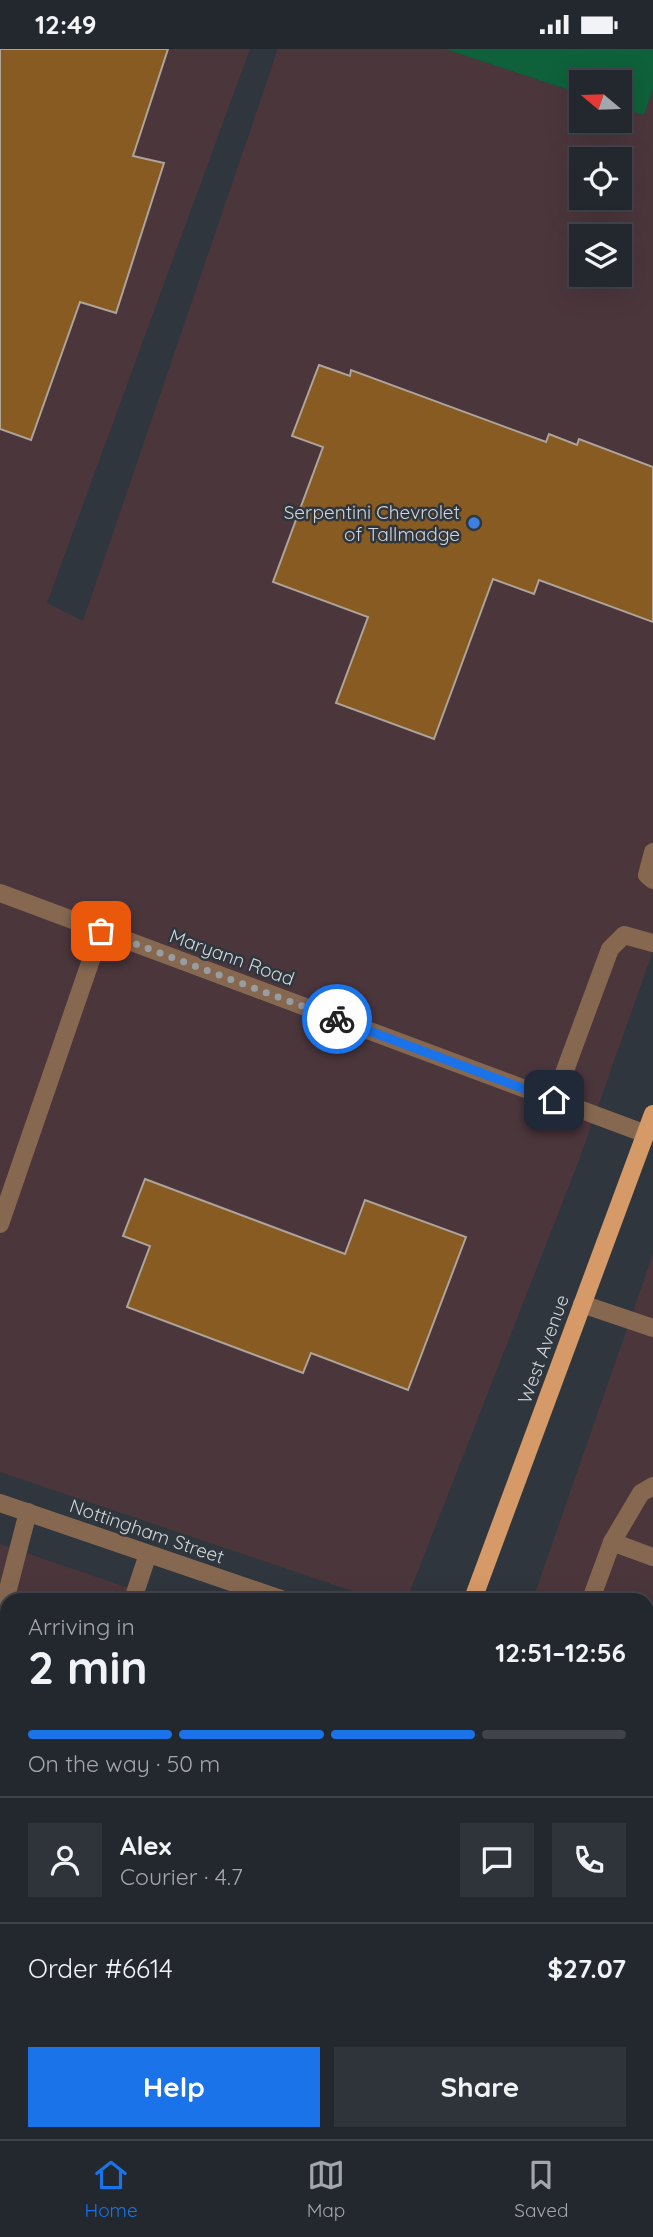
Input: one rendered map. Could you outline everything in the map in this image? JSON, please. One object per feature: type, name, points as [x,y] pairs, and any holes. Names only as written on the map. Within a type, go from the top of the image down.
[{"type":"main road","name":"West Avenue","points":[[475,1593],[653,1114]]},
{"type":"street","points":[[653,852],[647,875],[653,880]]},
{"type":"street","name":"Maryann Road","points":[[0,893],[646,1134]]},
{"type":"street","points":[[0,1224],[101,931]]},
{"type":"street","points":[[554,1100],[610,949],[624,935],[653,943]]},
{"type":"street","points":[[582,1304],[653,1328]]},
{"type":"street","points":[[593,1593],[612,1542],[641,1493],[653,1486]]},
{"type":"street","name":"Nottingham Street","points":[[0,1503],[264,1593]]},
{"type":"street","points":[[7,1593],[28,1513]]},
{"type":"street","points":[[612,1542],[653,1557]]},
{"type":"street","points":[[135,1593],[148,1553]]},
{"type":"shaded area","points":[[0,49],[250,49],[47,603],[83,621],[278,49],[445,49],[569,90],[569,133],[632,133],[632,111],[644,115],[653,89],[653,951],[578,1163],[409,1593],[358,1593],[0,1472]]},
{"type":"shaded area","points":[[653,1254],[653,1593],[535,1593]]},
{"type":"shaded area","points":[[0,1544],[143,1593],[0,1593]]},
{"type":"green space","points":[[445,49],[653,49],[653,89],[644,115],[632,111],[632,70],[569,70],[569,90]]},
{"type":"building","points":[[0,49],[168,49],[133,156],[164,163],[116,313],[80,302],[31,440],[0,429]]},
{"type":"building","name":"Serpentini Chevrolet of Tallmadge","points":[[319,365],[350,376],[351,370],[546,442],[549,434],[577,445],[579,439],[653,467],[653,622],[539,580],[534,594],[493,579],[434,739],[336,703],[368,617],[273,582],[323,447],[292,436]]},
{"type":"building","points":[[145,1179],[345,1254],[365,1200],[466,1237],[408,1390],[311,1353],[303,1373],[127,1307],[150,1246],[123,1236]]},
{"type":"way so far","points":[[101,931],[337,1019]]},
{"type":"place","name":"Serpentini Chevrolet of Tallmadge","points":[[474,523]]},
{"type":"route","points":[[337,1019],[554,1100]]}]
